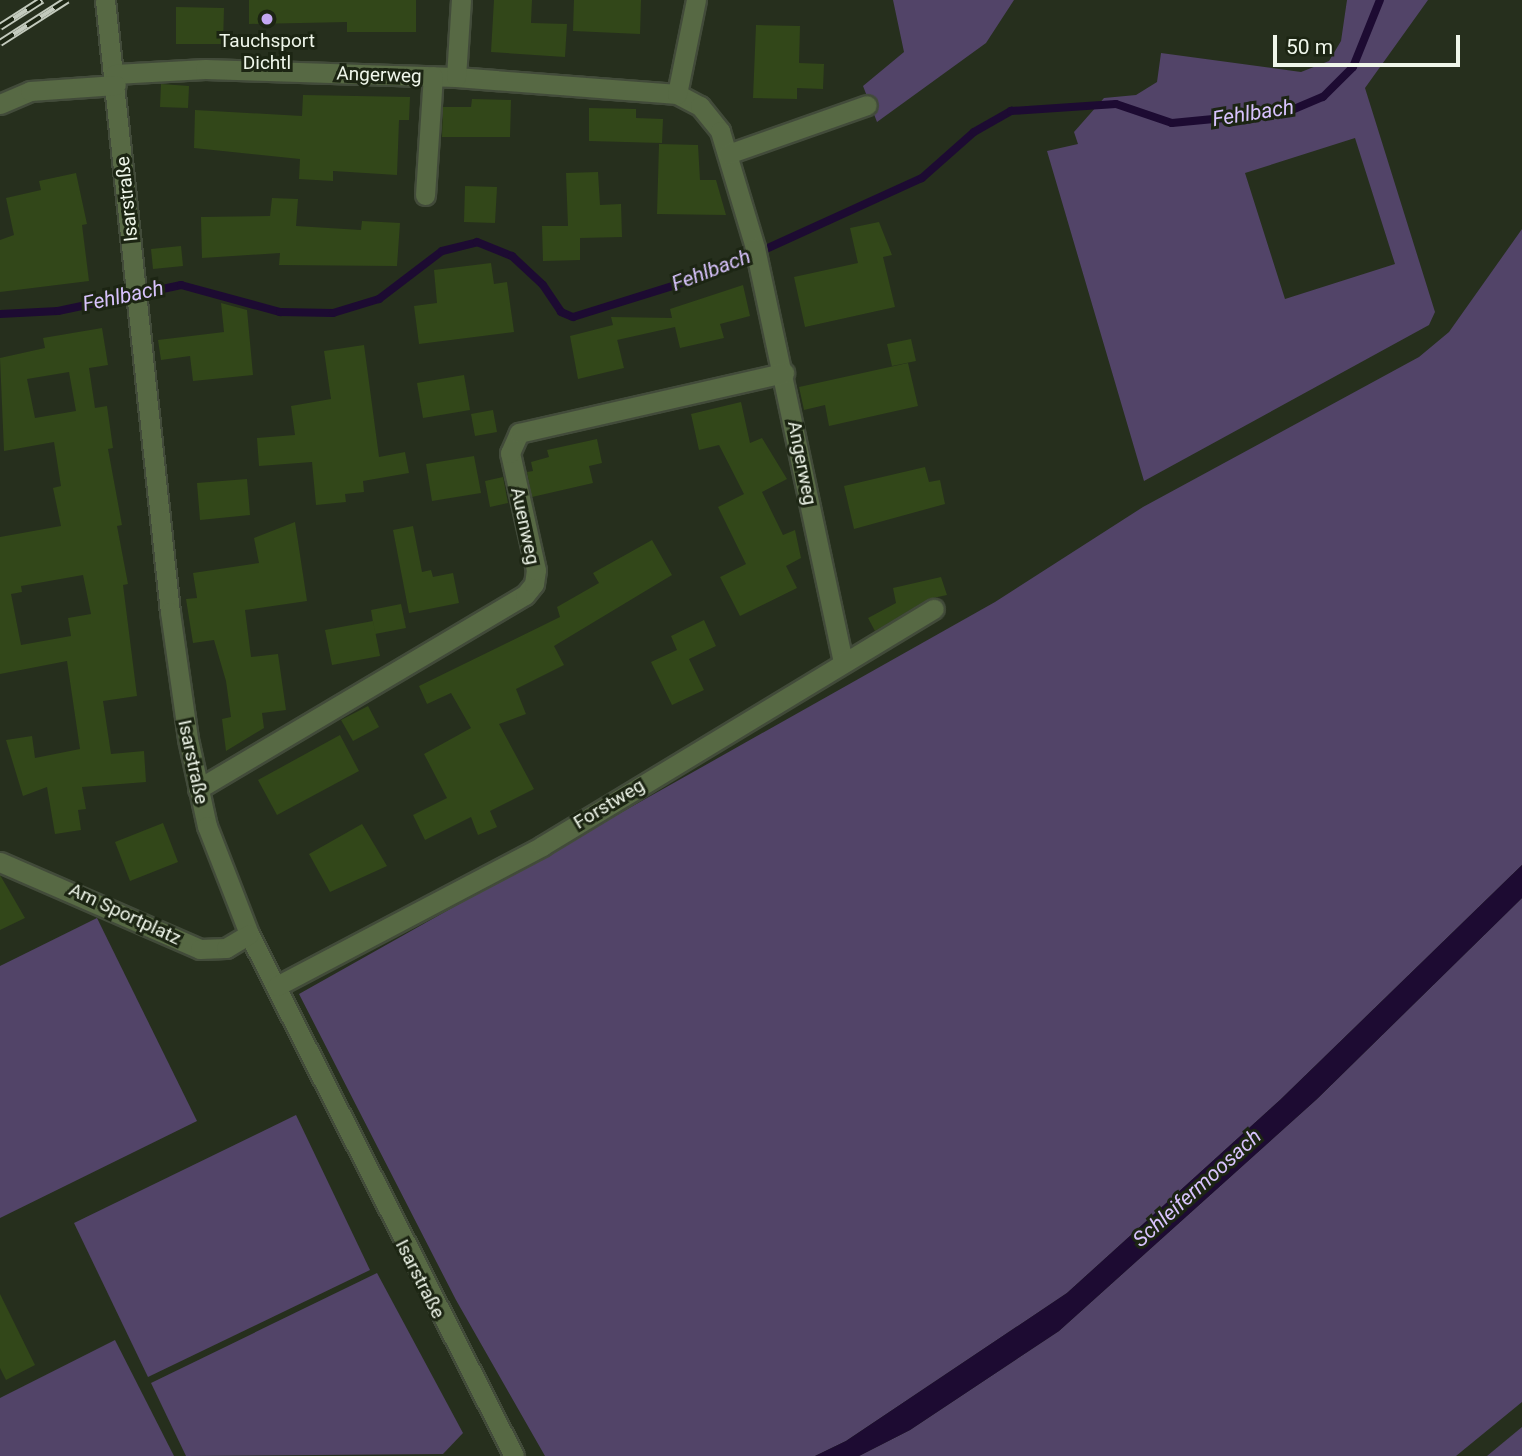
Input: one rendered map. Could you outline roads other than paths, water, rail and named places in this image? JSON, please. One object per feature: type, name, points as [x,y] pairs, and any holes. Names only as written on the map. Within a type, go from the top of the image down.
[{"type":"street","name":"Isarstraße","points":[[105,0],[116,79],[170,612],[198,789],[221,872],[249,934],[442,1322],[514,1456]]},
{"type":"street","points":[[456,77],[461,0]]},
{"type":"street","points":[[677,94],[696,0]]},
{"type":"street","name":"Angerweg","points":[[0,104],[30,91],[185,68],[456,77],[677,94],[712,120],[728,154],[757,256],[784,373],[843,663]]},
{"type":"street","name":"Angerweg","points":[[425,195],[433,76]]},
{"type":"street","points":[[728,154],[867,105]]},
{"type":"street","name":"Auenweg","points":[[198,789],[525,595],[534,584],[536,570],[510,453],[519,433],[784,373]]},
{"type":"street","name":"Forstweg","points":[[277,986],[542,846],[934,610]]},
{"type":"street","name":"Am Sportplatz","points":[[0,862],[200,949],[226,947],[249,934]]},
{"type":"water","name":"Schleifermoosach","points":[[1522,865],[1522,898],[1317,1099],[1059,1331],[910,1430],[859,1456],[815,1456],[846,1441],[1067,1293],[1280,1100]]},
{"type":"waterway","name":"Fehlbach","points":[[0,314],[58,311],[181,285],[280,312],[333,313],[379,299],[442,251],[477,242],[512,256],[543,285],[561,312],[573,317],[711,274],[922,178],[974,132],[1011,111],[1116,104],[1172,123],[1287,112],[1323,97],[1353,67],[1380,0]]},
{"type":"railway","points":[[0,27],[42,0]]},
{"type":"railway","points":[[0,43],[67,0]]},
{"type":"place","name":"Tauchsport Dichtl","points":[[267,19]]}]
